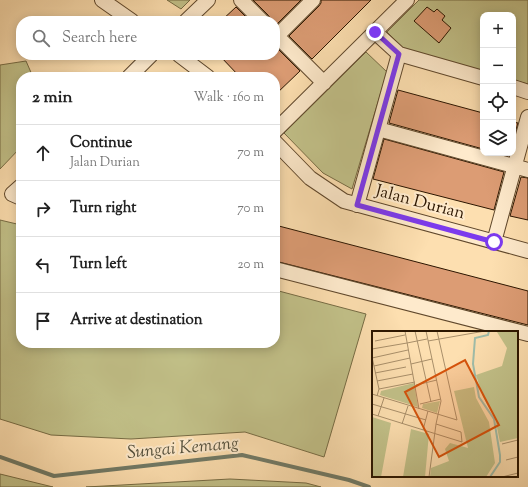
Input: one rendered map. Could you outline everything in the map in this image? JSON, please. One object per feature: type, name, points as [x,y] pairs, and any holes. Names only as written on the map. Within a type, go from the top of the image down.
[{"type":"street","points":[[102,0],[125,16]]},
{"type":"street","points":[[191,16],[208,0]]},
{"type":"street","points":[[241,0],[257,16]]},
{"type":"street","points":[[280,31],[314,0]]},
{"type":"street","points":[[280,127],[407,0]]},
{"type":"street","points":[[375,32],[399,54],[480,77]]},
{"type":"street","points":[[280,39],[324,83]]},
{"type":"street","points":[[357,205],[399,54]]},
{"type":"street","points":[[134,72],[146,60]]},
{"type":"street","points":[[186,60],[202,72]]},
{"type":"street","points":[[516,88],[528,92]]},
{"type":"street","points":[[494,242],[521,168],[528,117]]},
{"type":"street","points":[[378,129],[521,168]]},
{"type":"street","name":"Jalan Durian","points":[[280,147],[310,178],[344,201],[528,251]]},
{"type":"street","points":[[280,271],[516,331]]},
{"type":"street","points":[[518,331],[528,334]]},
{"type":"shaded area","points":[[167,0],[190,0],[181,9]]},
{"type":"shaded area","points":[[419,0],[528,0],[528,84],[516,81],[516,12],[480,12],[480,70],[404,49],[387,32]]},
{"type":"shaded area","points":[[366,52],[387,72],[352,189],[323,173],[284,133]]},
{"type":"shaded area","points":[[26,61],[31,72],[16,72],[16,152],[0,169],[0,65]]},
{"type":"shaded area","points":[[0,220],[16,224],[16,348],[280,348],[280,291],[366,314],[324,457],[245,432],[131,439],[51,435],[0,419]]},
{"type":"shaded area","points":[[0,474],[53,487],[0,487]]},
{"type":"shaded area","points":[[230,479],[306,483],[321,487],[86,487]]},
{"type":"building","points":[[253,0],[301,0],[280,21],[280,16],[268,15]]},
{"type":"building","points":[[321,0],[371,0],[312,59],[289,36],[319,6]]},
{"type":"building","points":[[236,7],[245,16],[226,16]]},
{"type":"building","points":[[427,7],[434,12],[437,9],[445,16],[442,20],[451,28],[439,43],[414,21]]},
{"type":"building","points":[[280,51],[300,71],[280,90],[280,72],[235,72],[224,60],[280,60]]},
{"type":"building","points":[[398,90],[480,112],[480,148],[389,123]]},
{"type":"building","points":[[384,139],[504,172],[494,210],[373,179]]},
{"type":"building","points":[[521,177],[528,178],[528,220],[510,216]]},
{"type":"building","points":[[280,226],[528,291],[528,325],[280,262]]},
{"type":"waterway","name":"Sungai Kemang","points":[[0,457],[54,476],[242,455],[349,480],[369,487]]},
{"type":"route","points":[[375,32],[399,54],[357,205],[494,242]]}]
